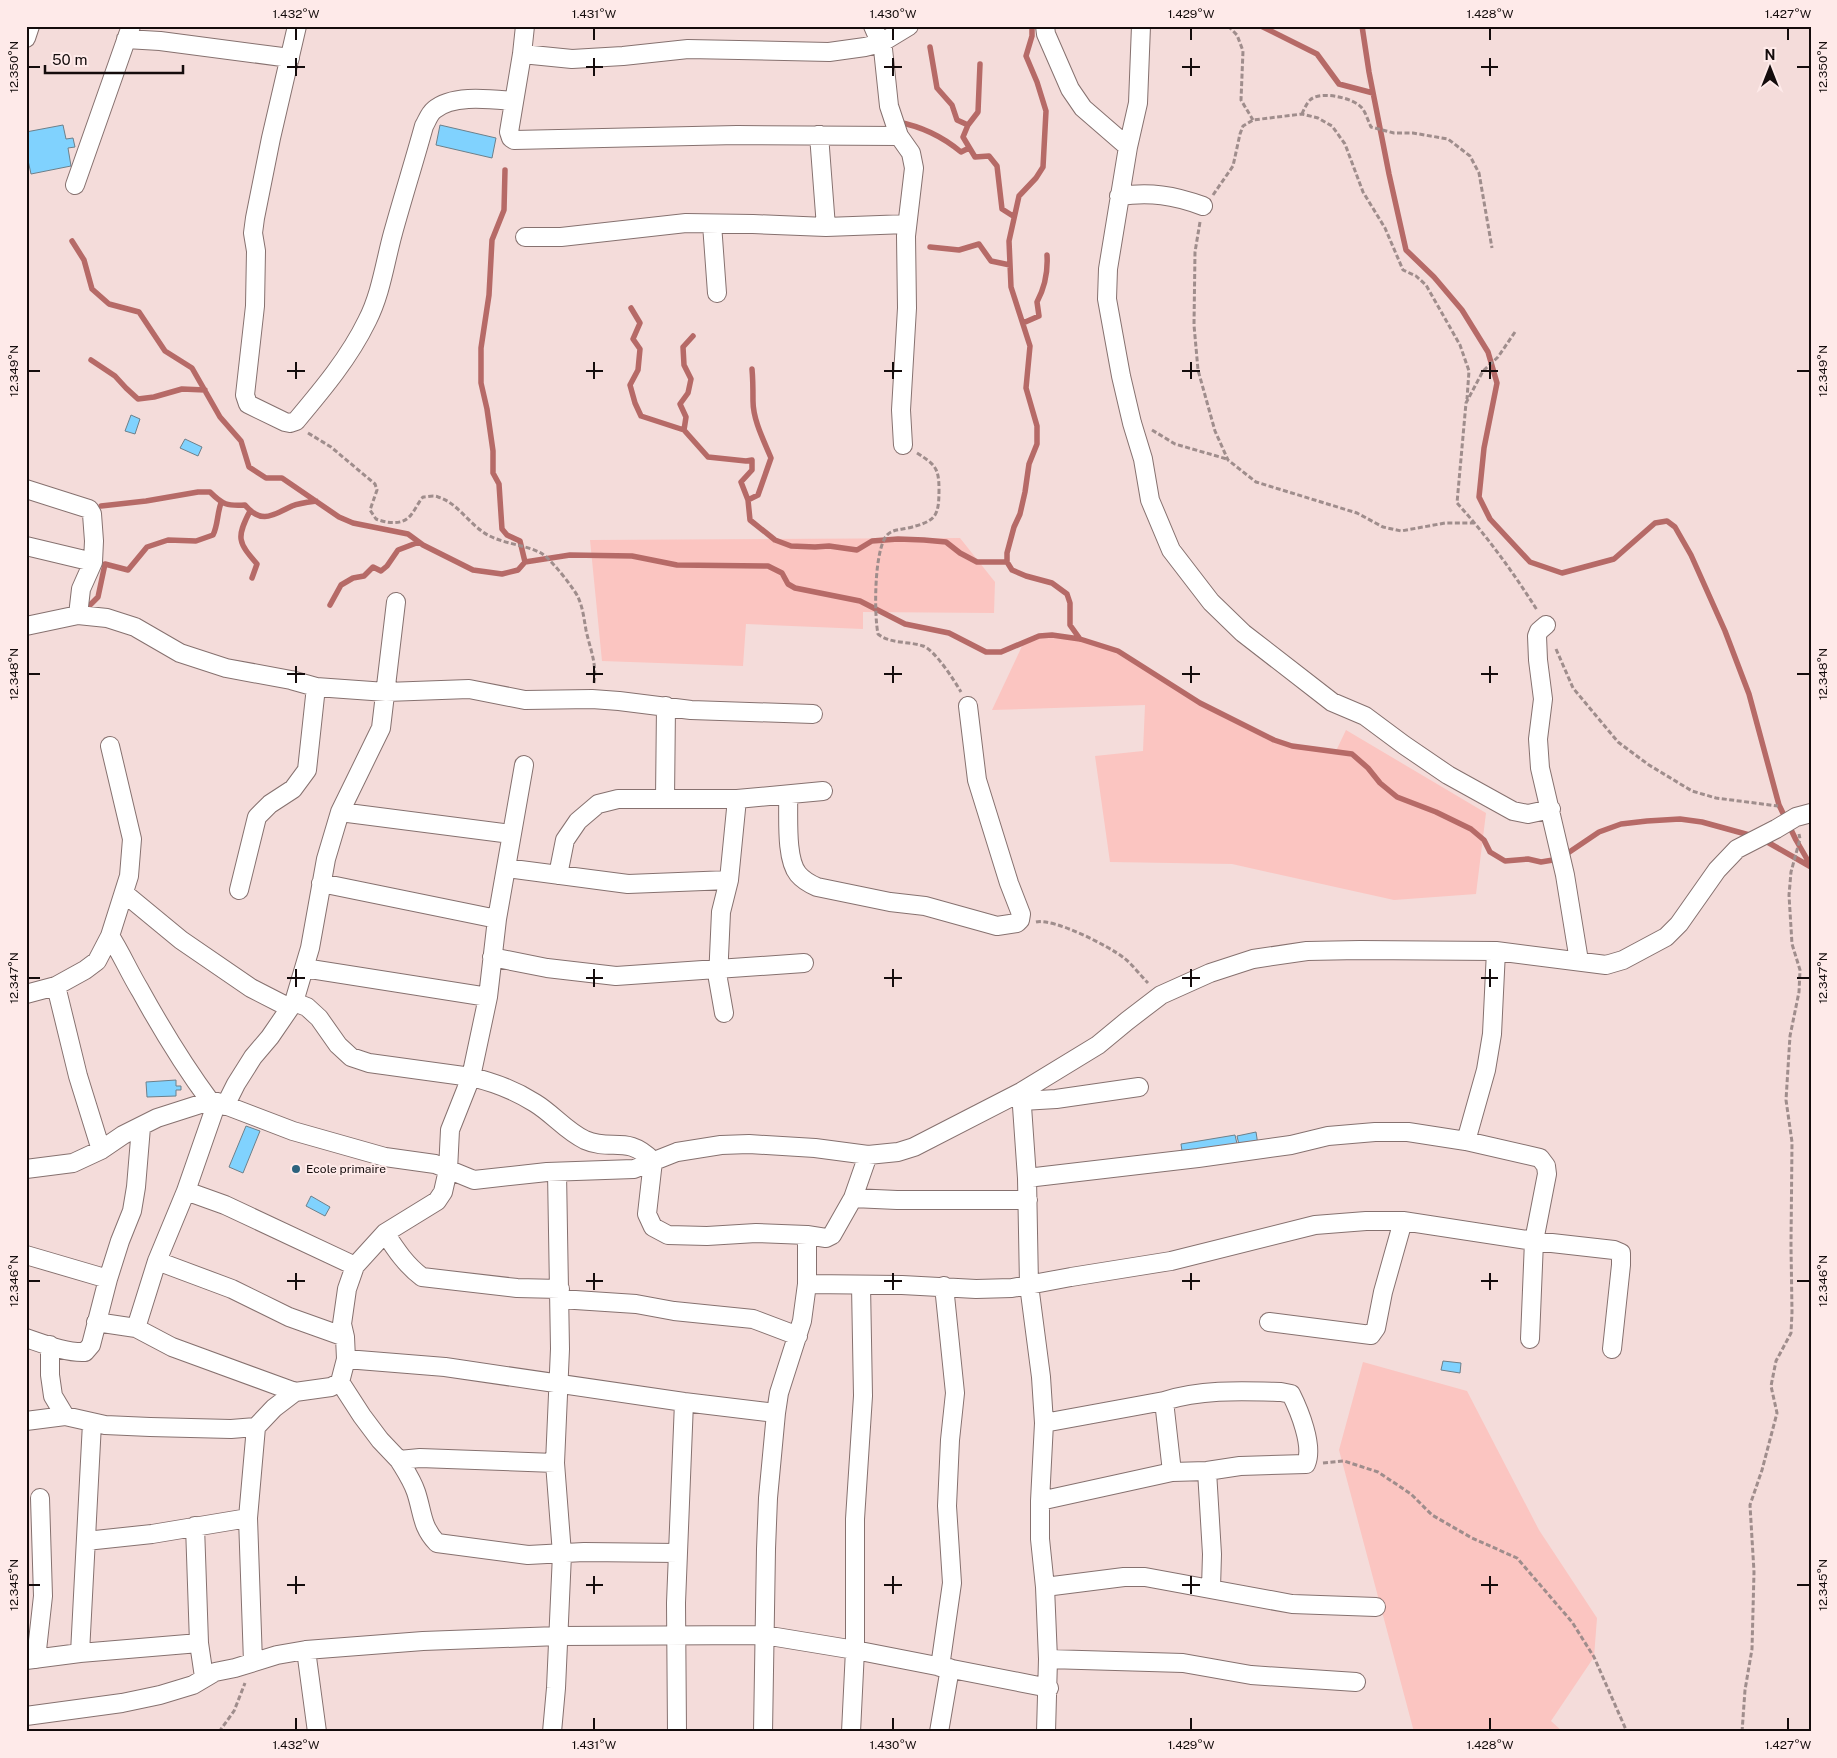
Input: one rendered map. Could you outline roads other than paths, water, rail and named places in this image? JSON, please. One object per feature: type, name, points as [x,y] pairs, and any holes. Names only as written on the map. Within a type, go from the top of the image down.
[{"type":"street","points":[[26,38],[30,26]]},
{"type":"street","points":[[297,26],[271,138],[253,233],[256,251],[255,306],[245,395],[248,404],[285,422],[290,423],[296,420],[324,387],[352,348],[368,320],[380,286],[424,126],[432,111],[444,102],[482,99],[513,101]]},
{"type":"street","points":[[525,26],[509,132],[514,140],[737,135],[899,136]]},
{"type":"street","points":[[873,26],[881,43],[889,106],[899,136],[911,153],[914,168],[907,224],[907,308],[901,410],[903,445]]},
{"type":"street","points":[[522,54],[572,59],[688,49],[830,52],[881,43],[909,26]]},
{"type":"street","points":[[1045,26],[1046,34],[1070,89],[1083,108],[1128,147]]},
{"type":"street","points":[[1141,26],[1138,103],[1119,196],[1108,269],[1107,299],[1132,423],[1143,459],[1150,500],[1171,550],[1211,602],[1243,633],[1332,702],[1365,716],[1448,775],[1513,811],[1528,814],[1551,809]]},
{"type":"street","points":[[75,185],[128,32],[160,41],[290,58]]},
{"type":"street","points":[[819,136],[826,227]]},
{"type":"street","points":[[1119,196],[1151,193],[1178,198],[1203,206]]},
{"type":"street","points":[[525,236],[561,237],[686,224],[826,227],[907,224]]},
{"type":"street","points":[[712,224],[717,293]]},
{"type":"street","points":[[26,489],[89,509],[92,514],[94,562],[81,589],[78,615]]},
{"type":"street","points":[[26,546],[94,562]]},
{"type":"street","points":[[136,1328],[157,1261],[186,1191],[218,1103],[236,1084],[292,1005],[316,920],[326,859],[340,812],[381,728],[396,602]]},
{"type":"street","points":[[26,626],[78,615],[107,618],[135,627],[180,653],[226,668],[291,680],[316,687],[386,692],[469,689],[525,700],[592,700],[691,710],[813,714]]},
{"type":"street","points":[[1546,624],[1539,631],[1538,636],[1538,660],[1543,699],[1538,739],[1540,768],[1565,875],[1579,962]]},
{"type":"street","points":[[239,890],[257,817],[270,804],[293,789],[307,770],[316,687]]},
{"type":"street","points":[[665,799],[666,706]]},
{"type":"street","points":[[788,794],[790,858],[797,873],[807,882],[817,887],[890,902],[925,906],[997,926],[1017,923],[1020,920],[1021,914],[977,780],[968,706]]},
{"type":"street","points":[[26,994],[56,986],[97,961],[110,936],[129,876],[132,839],[110,746]]},
{"type":"street","points":[[96,1322],[136,1328],[172,1347],[295,1392],[331,1387],[340,1382],[346,1358],[342,1324],[347,1289],[355,1266],[385,1233],[437,1201],[443,1192],[448,1170],[450,1130],[471,1077],[488,997],[497,919],[524,765]]},
{"type":"street","points":[[558,875],[565,840],[578,821],[598,804],[618,799],[737,799],[823,791]]},
{"type":"street","points":[[724,1013],[719,988],[721,912],[729,880],[737,799]]},
{"type":"street","points":[[340,812],[511,834]]},
{"type":"street","points":[[110,936],[139,989],[195,1081],[218,1103],[293,1131],[385,1157],[435,1164],[474,1180],[520,1174],[634,1169],[677,1152],[721,1145],[749,1144],[815,1148],[868,1155],[898,1152],[914,1147],[1022,1096],[1098,1045],[1161,995],[1210,973],[1253,959],[1298,953],[1360,950],[1496,952],[1606,965],[1615,963],[1636,954],[1666,937],[1679,924],[1717,870],[1736,848],[1804,815]]},
{"type":"street","points":[[506,868],[628,884],[729,880]]},
{"type":"street","points":[[321,883],[497,919]]},
{"type":"street","points":[[124,894],[181,940],[251,988],[292,1005],[308,1007],[319,1018],[338,1045],[351,1057],[369,1063],[471,1077],[492,1082],[536,1103],[585,1139],[596,1143],[628,1145],[645,1154],[652,1161]]},
{"type":"street","points":[[1466,1141],[1486,1070],[1492,1034],[1496,952]]},
{"type":"street","points":[[492,957],[547,968],[616,976],[804,963]]},
{"type":"street","points":[[304,968],[488,997]]},
{"type":"street","points":[[56,986],[78,1076],[101,1150]]},
{"type":"street","points":[[1022,1096],[1056,1099],[1139,1086]]},
{"type":"street","points":[[1022,1096],[1028,1200],[1030,1285],[1041,1377],[1044,1423],[1040,1539],[1045,1587],[1048,1659],[1046,1732]]},
{"type":"street","points":[[26,1169],[74,1163],[101,1150],[123,1134],[157,1118],[218,1103]]},
{"type":"street","points":[[26,1338],[79,1352],[85,1352],[91,1345],[108,1279],[132,1211],[141,1127]]},
{"type":"street","points":[[1027,1178],[1198,1158],[1337,1135],[1375,1132],[1408,1132],[1466,1141],[1540,1158],[1546,1166],[1547,1174],[1534,1241],[1530,1338]]},
{"type":"street","points":[[652,1161],[646,1214],[653,1227],[668,1235],[707,1236],[756,1233],[807,1235],[826,1238],[832,1235],[853,1198],[868,1155]]},
{"type":"street","points":[[552,1732],[559,1636],[562,1554],[555,1463],[560,1349],[557,1172]]},
{"type":"street","points":[[186,1191],[225,1205],[355,1266]]},
{"type":"street","points":[[853,1198],[1028,1200]]},
{"type":"street","points":[[806,1284],[944,1286],[976,1289],[1012,1288],[1171,1261],[1315,1225],[1366,1221],[1402,1221],[1534,1241],[1614,1250],[1621,1253],[1612,1348]]},
{"type":"street","points":[[1269,1322],[1372,1336],[1376,1328],[1382,1292],[1402,1221]]},
{"type":"street","points":[[385,1233],[400,1256],[411,1269],[422,1277],[636,1304],[674,1311],[753,1319],[798,1336]]},
{"type":"street","points":[[764,1732],[764,1635],[768,1498],[779,1392],[802,1321],[806,1284],[807,1235]]},
{"type":"street","points":[[26,1255],[108,1279]]},
{"type":"street","points":[[157,1261],[232,1289],[289,1317],[345,1337]]},
{"type":"street","points":[[851,1732],[855,1650],[854,1519],[863,1396],[861,1285]]},
{"type":"street","points":[[939,1732],[952,1583],[947,1506],[950,1440],[956,1392],[944,1286]]},
{"type":"street","points":[[50,1345],[50,1375],[53,1396],[65,1416]]},
{"type":"street","points":[[346,1358],[445,1367],[684,1402],[776,1413]]},
{"type":"street","points":[[340,1382],[362,1416],[410,1477],[427,1532],[437,1543],[528,1555],[584,1552],[678,1553]]},
{"type":"street","points":[[1040,1501],[1172,1472],[1207,1471],[1240,1466],[1306,1464],[1309,1459],[1299,1410],[1291,1394],[1281,1392],[1216,1391],[1179,1396],[1164,1401],[1044,1423]]},
{"type":"street","points":[[253,1662],[248,1518],[256,1427],[274,1408],[295,1392]]},
{"type":"street","points":[[1164,1401],[1172,1472]]},
{"type":"street","points":[[677,1732],[676,1634],[684,1402]]},
{"type":"street","points":[[26,1421],[65,1416],[85,1419],[92,1423],[150,1428],[231,1429],[256,1427]]},
{"type":"street","points":[[80,1653],[92,1423]]},
{"type":"street","points":[[398,1460],[420,1458],[555,1463]]},
{"type":"street","points":[[1207,1471],[1212,1554],[1211,1588]]},
{"type":"street","points":[[40,1498],[43,1596],[31,1660],[80,1653],[198,1643]]},
{"type":"street","points":[[86,1541],[152,1534],[248,1518]]},
{"type":"street","points":[[195,1526],[198,1643],[204,1677]]},
{"type":"street","points":[[1045,1587],[1124,1577],[1145,1577],[1292,1604],[1376,1607]]},
{"type":"street","points":[[26,1716],[141,1699],[193,1685],[215,1672],[277,1655],[306,1650],[423,1642],[559,1636],[764,1635],[855,1650],[1048,1688]]},
{"type":"street","points":[[306,1650],[317,1732]]},
{"type":"street","points":[[1048,1659],[1184,1663],[1251,1675],[1356,1682]]},
{"type":"waterway","points":[[1032,26],[1032,36],[1026,56],[1046,111],[1043,167],[1036,178],[1019,196],[1009,241],[1011,287],[1030,346],[1026,388],[1037,426],[1037,444],[1029,464],[1025,492],[1007,553],[1007,562],[1012,570],[1052,583],[1067,594],[1070,603],[1070,625],[1080,639]]},
{"type":"waterway","points":[[1261,26],[1317,54],[1339,84],[1373,93]]},
{"type":"waterway","points":[[1362,26],[1389,174],[1406,250],[1434,277],[1462,310],[1488,352],[1497,383],[1484,448],[1479,497],[1490,519],[1530,562],[1562,573],[1614,559],[1655,523],[1667,521],[1675,527],[1691,555],[1725,631],[1749,694],[1779,805],[1811,866]]},
{"type":"waterway","points":[[930,47],[937,88],[952,105],[957,120],[968,125]]},
{"type":"waterway","points":[[980,64],[978,112],[968,125],[963,137],[975,157],[989,156],[997,166],[1002,209],[1013,216]]},
{"type":"waterway","points":[[897,122],[931,133],[961,152],[969,148]]},
{"type":"waterway","points":[[505,170],[504,210],[492,240],[489,295],[481,348],[481,383],[493,451],[493,473],[499,484],[502,529],[507,535],[520,541],[525,562]]},
{"type":"waterway","points":[[72,241],[84,260],[92,289],[109,304],[139,312],[165,351],[192,368],[220,417],[241,441],[249,467],[266,478],[282,478],[339,517],[353,523],[408,534],[423,545],[473,570],[502,574],[518,570],[525,562],[570,555],[632,556],[677,565],[768,566],[782,573],[788,584],[795,588],[860,601],[905,624],[949,633],[986,652],[1001,652],[1039,636],[1052,635],[1080,639],[1118,651],[1200,703],[1274,740],[1292,746],[1352,754],[1368,768],[1380,783],[1397,797],[1436,812],[1471,829],[1484,840],[1490,852],[1505,861],[1528,859],[1541,862],[1559,859],[1599,832],[1621,824],[1647,821],[1680,819],[1702,822],[1753,836]]},
{"type":"waterway","points":[[930,247],[959,250],[979,244],[991,261],[1010,265]]},
{"type":"waterway","points":[[1023,323],[1039,316],[1037,302],[1045,279],[1047,255]]},
{"type":"waterway","points":[[631,308],[640,323],[633,339],[640,349],[638,370],[630,385],[641,416],[684,430],[708,457],[752,460],[752,470],[741,482],[748,500],[750,520],[775,540],[791,546],[829,546],[857,550],[872,541],[898,539],[946,542],[960,553],[977,562],[1007,562]]},
{"type":"waterway","points":[[684,430],[686,417],[680,404],[688,393],[691,379],[684,365],[683,347],[693,336]]},
{"type":"waterway","points":[[91,360],[115,376],[138,399],[154,397],[182,389],[205,390]]},
{"type":"waterway","points":[[748,500],[758,495],[771,458],[759,430],[753,408],[752,369]]},
{"type":"waterway","points":[[101,506],[198,492],[210,492],[218,500],[226,504],[245,505],[257,515],[268,516],[295,505],[316,501]]},
{"type":"waterway","points":[[84,611],[98,597],[105,564],[128,570],[147,547],[168,540],[196,541],[213,535],[221,503]]},
{"type":"waterway","points":[[250,511],[241,534],[241,539],[246,550],[257,564],[252,578]]},
{"type":"waterway","points":[[330,605],[341,585],[353,578],[364,576],[373,567],[381,571],[387,566],[398,550],[419,542]]},
{"type":"waterway","points":[[1762,839],[1811,867]]},
{"type":"place","name":"Ecole primaire","points":[[296,1169]]}]
